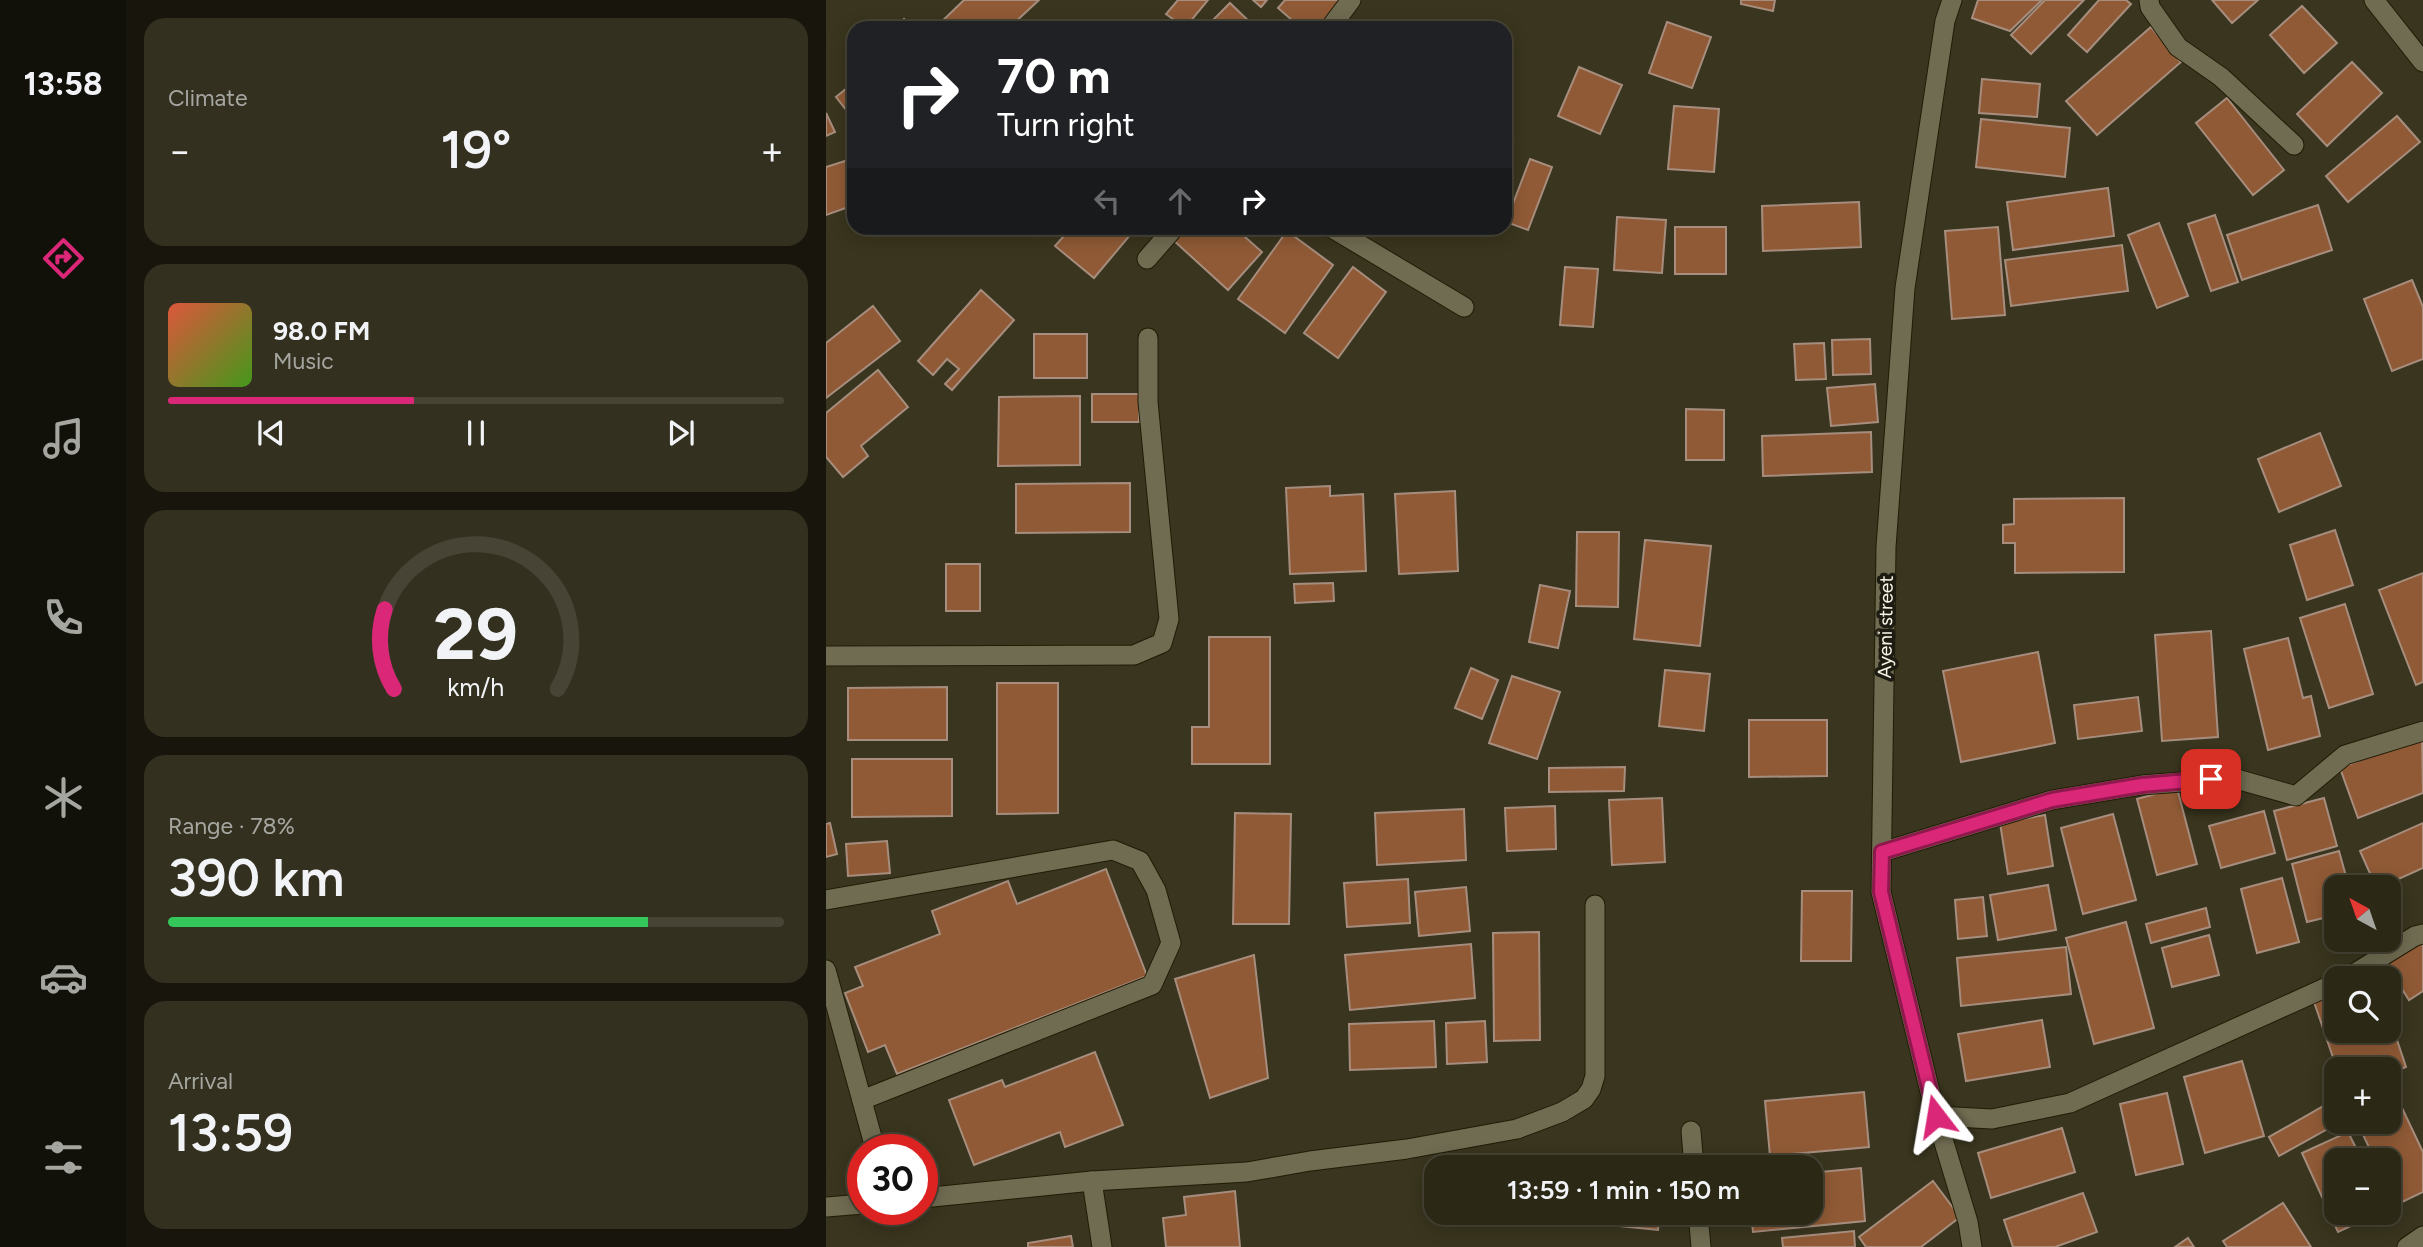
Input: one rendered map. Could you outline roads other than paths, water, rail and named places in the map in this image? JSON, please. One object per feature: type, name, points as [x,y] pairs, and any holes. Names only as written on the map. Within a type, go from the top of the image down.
[{"type":"street","points":[[1335,21],[1351,0]]},
{"type":"street","name":"Ayeni street","points":[[1952,0],[1945,21],[1905,288],[1886,547],[1881,892],[1936,1116],[1968,1222],[1972,1247]]},
{"type":"street","points":[[2149,0],[2150,7],[2178,47],[2221,77],[2294,145]]},
{"type":"street","points":[[2374,0],[2423,62]]},
{"type":"street","points":[[1147,259],[1168,235]]},
{"type":"street","points":[[1344,235],[1464,307]]},
{"type":"street","points":[[826,656],[1135,655],[1161,643],[1169,619],[1148,402],[1148,338]]},
{"type":"street","points":[[1882,852],[2052,800],[2142,785],[2234,778],[2296,796],[2346,755],[2423,731]]},
{"type":"street","points":[[826,900],[1113,850],[1140,861],[1156,890],[1171,943],[1152,985],[862,1100]]},
{"type":"street","points":[[938,1196],[1092,1181],[1247,1172],[1407,1149],[1517,1129],[1562,1112],[1584,1099],[1595,1076],[1595,905]]},
{"type":"street","points":[[2366,966],[2415,936],[2423,934]]},
{"type":"street","points":[[826,970],[871,1134]]},
{"type":"street","points":[[1936,1116],[1992,1119],[2070,1103],[2324,988]]},
{"type":"street","points":[[1691,1131],[1693,1155]]},
{"type":"street","points":[[1092,1181],[1102,1247]]},
{"type":"street","points":[[826,1207],[847,1205]]},
{"type":"street","points":[[1699,1225],[1701,1247]]},
{"type":"street","points":[[2407,1247],[2423,1236]]}]
